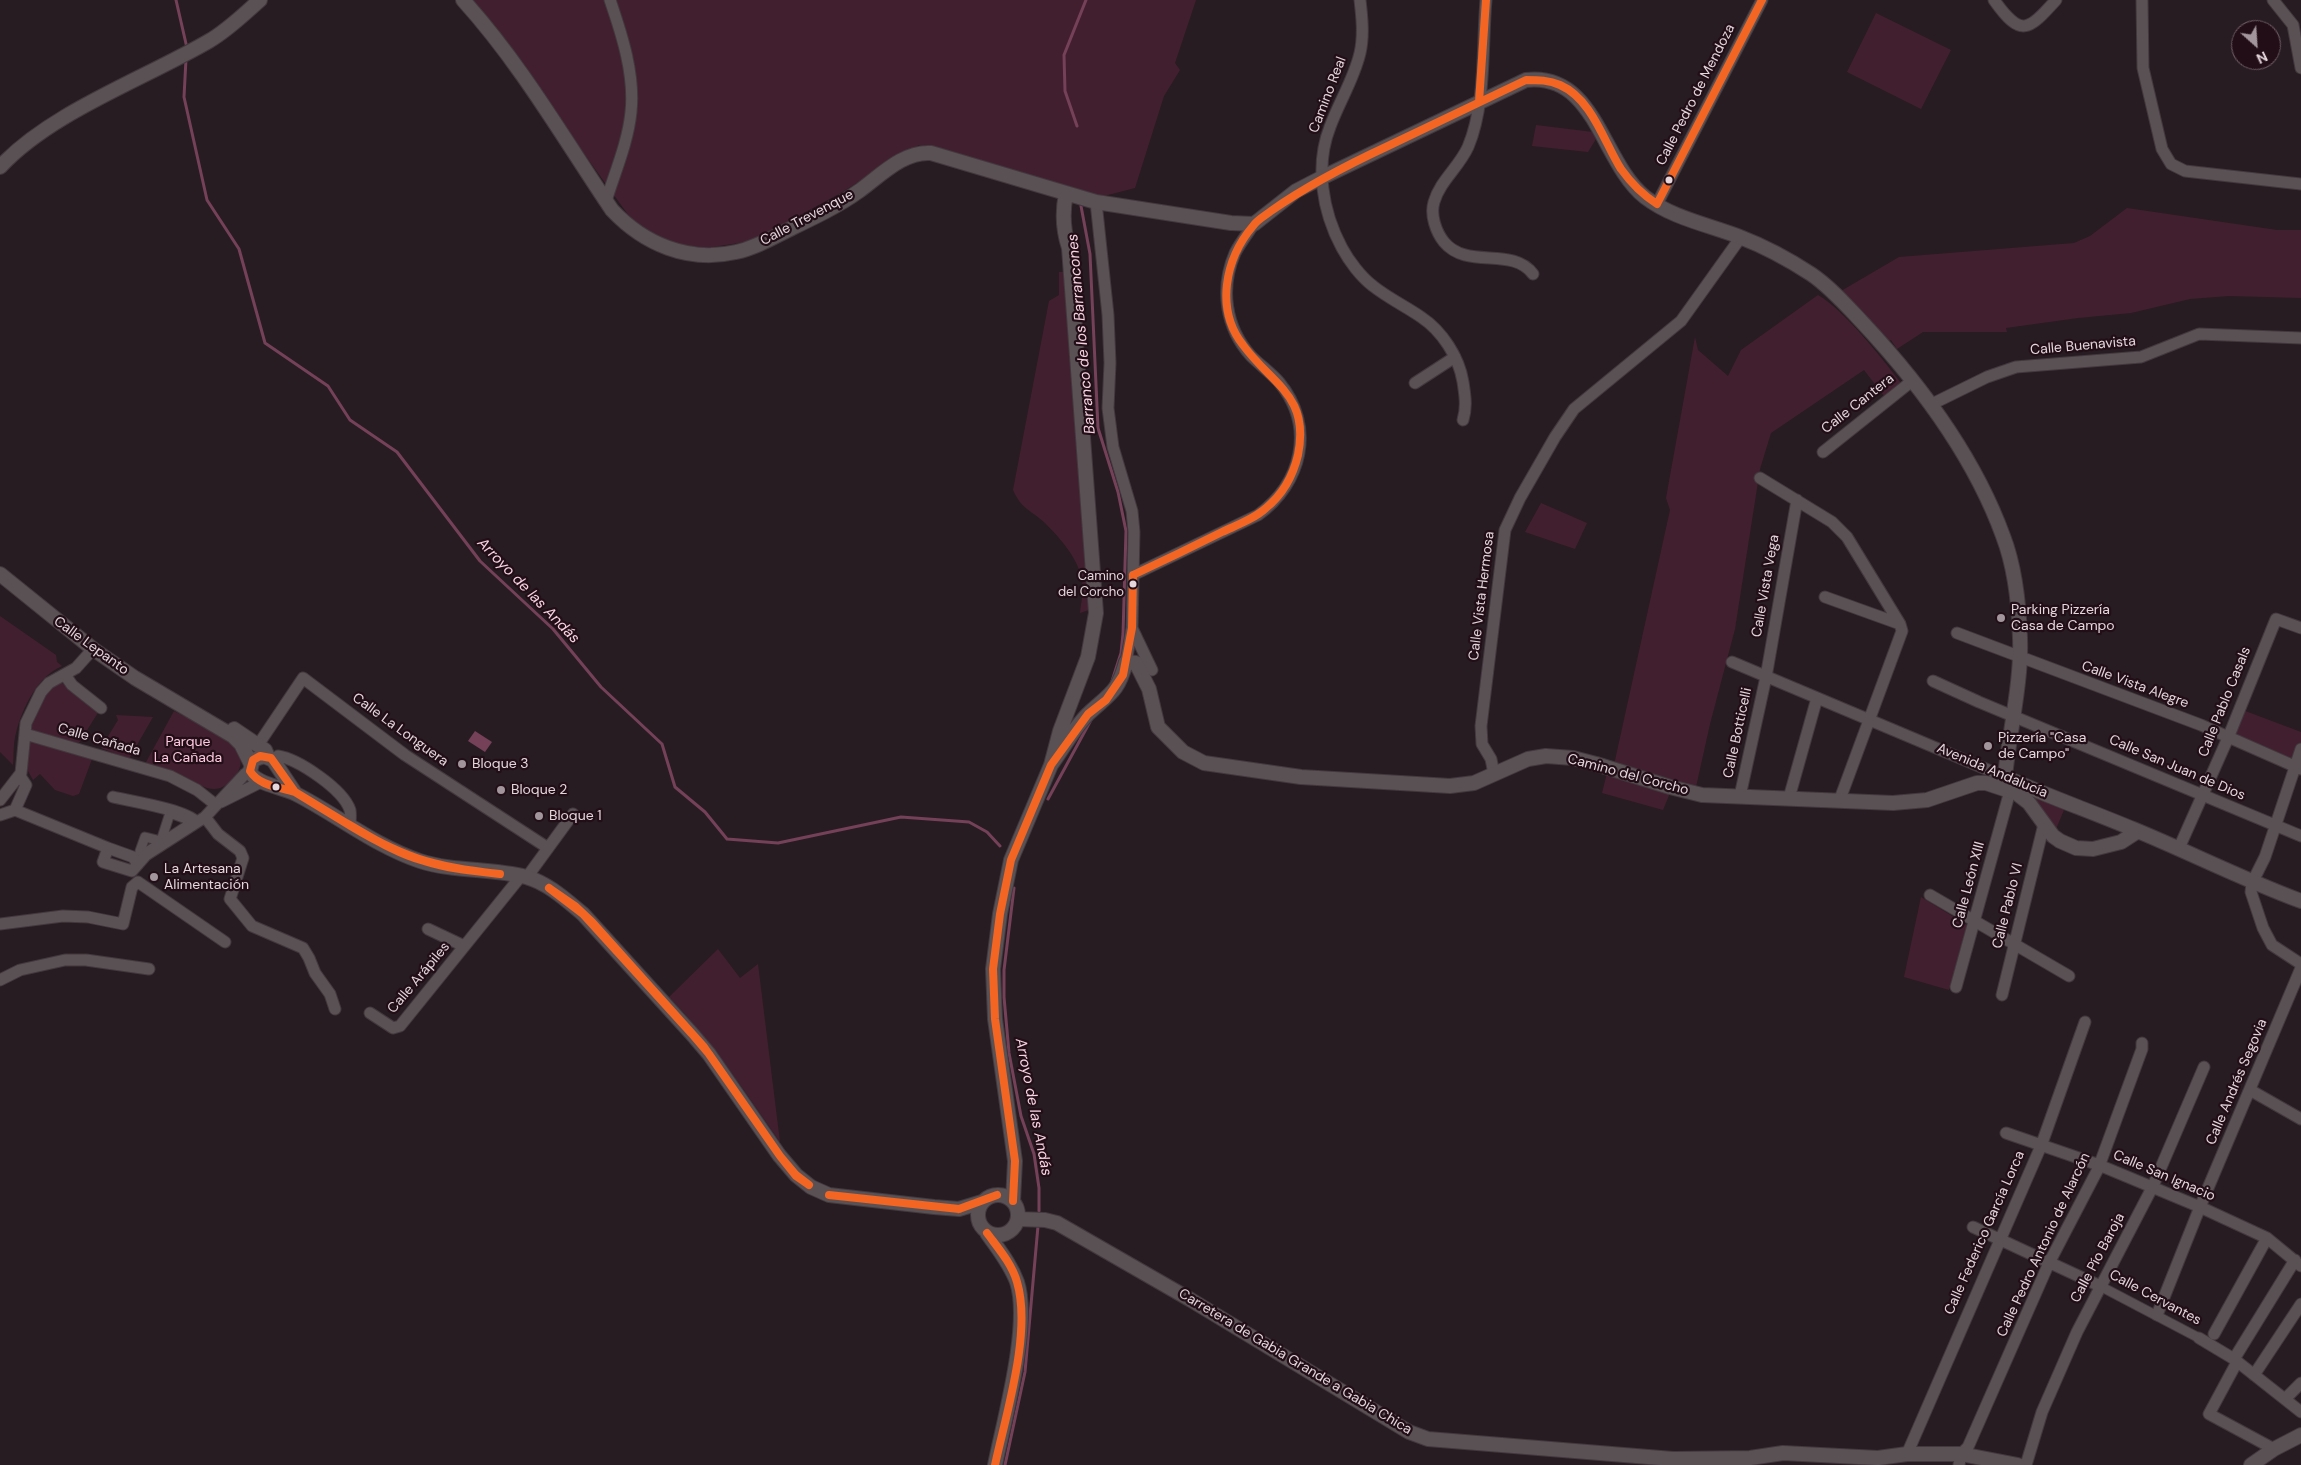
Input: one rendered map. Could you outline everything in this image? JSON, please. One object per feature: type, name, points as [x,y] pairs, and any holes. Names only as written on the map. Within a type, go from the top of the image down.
[{"type":"street","points":[[0,168],[38,135],[81,109],[210,41],[260,0]]},
{"type":"street","name":"Calle Trevenque","points":[[464,0],[489,29],[517,67],[606,201],[626,225],[661,246],[684,253],[718,255],[736,252],[760,244],[817,216],[857,192],[905,158],[922,152],[931,153],[1096,202],[1231,223],[1254,224]]},
{"type":"street","points":[[606,201],[629,126],[632,98],[628,64],[610,0]]},
{"type":"street","name":"Camino Real","points":[[1360,0],[1362,20],[1361,51],[1352,79],[1330,127],[1322,155],[1321,178],[1333,228],[1342,248],[1371,285],[1421,317],[1435,330],[1455,357],[1465,396],[1465,413],[1462,420]]},
{"type":"street","points":[[1486,0],[1479,102],[1467,148],[1443,185],[1434,203],[1433,218],[1437,232],[1445,243],[1458,253],[1476,258],[1510,260],[1528,267],[1533,274]]},
{"type":"street","name":"Calle Pedro de Mendoza","points":[[1657,204],[1762,0]]},
{"type":"street","points":[[1994,0],[2014,24],[2025,27],[2036,23],[2056,0]]},
{"type":"street","points":[[2142,0],[2143,68],[2162,149],[2171,164],[2184,171],[2301,184]]},
{"type":"street","points":[[2273,0],[2292,25],[2301,68]]},
{"type":"street","points":[[1133,575],[1258,515],[1273,504],[1285,490],[1294,474],[1298,454],[1299,418],[1290,399],[1278,382],[1251,356],[1239,340],[1231,324],[1227,307],[1226,289],[1229,270],[1236,251],[1254,224],[1296,191],[1321,178],[1526,80],[1540,78],[1555,82],[1568,89],[1580,100],[1592,116],[1621,168],[1634,186],[1657,204],[1675,214],[1741,237],[1776,252],[1814,276],[1872,333],[1912,381],[1972,468],[2004,538],[2012,565],[2017,602],[2020,658],[2012,715],[2007,784]]},
{"type":"street","points":[[1013,1201],[1015,1162],[995,1019],[993,969],[1000,914],[1011,860],[1051,766],[1060,731],[1088,657],[1096,613],[1069,248],[1065,234],[1063,210],[1066,194]]},
{"type":"street","name":"Camino del Corcho","points":[[1060,731],[1106,700],[1129,662],[1132,628],[1132,510],[1114,447],[1108,408],[1110,363],[1108,315],[1096,202]]},
{"type":"street","name":"Calle Vista Hermosa","points":[[1494,774],[1491,759],[1482,744],[1481,726],[1505,530],[1550,445],[1574,409],[1681,321],[1741,237]]},
{"type":"street","name":"Calle Buenavista","points":[[1930,405],[1987,377],[2016,367],[2141,357],[2199,334],[2301,338]]},
{"type":"street","points":[[1415,383],[1455,357]]},
{"type":"street","name":"Calle Cantera","points":[[1823,452],[1912,381]]},
{"type":"street","points":[[1760,478],[1832,522],[1847,537],[1900,624],[1902,631],[1840,799]]},
{"type":"street","name":"Calle Vista Vega","points":[[1766,677],[1797,500]]},
{"type":"street","name":"Calle Lepanto","points":[[0,574],[93,649],[135,678],[233,736],[241,744],[251,767]]},
{"type":"street","points":[[1825,596],[1900,624]]},
{"type":"street","name":"Calle Pablo Casals","points":[[2179,848],[2228,738],[2276,619],[2301,628]]},
{"type":"street","name":"Camino del Corcho","points":[[1132,628],[1148,674],[1149,689],[1158,727],[1183,752],[1204,763],[1300,777],[1450,786],[1474,784],[1528,759],[1546,756],[1573,758],[1702,795],[1840,799],[1893,803],[1928,800],[1977,784],[2007,784],[2029,803],[2044,824],[2060,841],[2076,848],[2093,849],[2121,842],[2138,831]]},
{"type":"street","name":"Calle Vista Alegre","points":[[1957,633],[2200,725],[2298,768]]},
{"type":"street","points":[[0,800],[20,776],[26,723],[41,692],[49,683],[76,668],[93,649]]},
{"type":"street","points":[[1129,662],[1137,676],[1148,674]]},
{"type":"street","name":"Avenida Andalucía","points":[[1732,662],[1869,719],[2007,784],[2138,831],[2242,876],[2252,883],[2301,901]]},
{"type":"street","points":[[65,675],[72,685],[101,708]]},
{"type":"street","name":"Calle Botticelli","points":[[1740,796],[1766,677]]},
{"type":"street","name":"Calle La Longuera","points":[[258,745],[303,678],[405,755],[548,848]]},
{"type":"street","name":"Calle San Juan de Dios","points":[[1932,681],[2301,836]]},
{"type":"street","points":[[1790,798],[1817,698]]},
{"type":"street","points":[[1068,708],[1085,715]]},
{"type":"street","name":"Calle Lepanto","points":[[188,709],[203,713],[233,728],[265,750],[295,793]]},
{"type":"street","name":"Camino del Corcho","points":[[1051,766],[1085,715]]},
{"type":"street","name":"Calle Cañada","points":[[25,734],[170,776],[198,790],[217,804]]},
{"type":"street","points":[[2301,749],[2298,768],[2275,825],[2265,857],[2252,883],[2251,892],[2263,928],[2272,945],[2301,966]]},
{"type":"street","points":[[272,761],[278,756],[288,758],[327,783],[342,797],[350,810],[350,826]]},
{"type":"street","points":[[0,924],[63,916],[88,917],[123,924],[137,868],[201,819],[245,774],[257,758],[272,761]]},
{"type":"street","points":[[217,804],[275,775],[272,761]]},
{"type":"street","points":[[251,767],[254,778],[263,782]]},
{"type":"street","points":[[15,810],[26,785],[20,776]]},
{"type":"street","name":"Calle Lepanto","points":[[263,782],[295,793],[386,846],[422,861],[446,867],[524,876],[547,886],[583,914],[710,1054],[779,1154],[796,1175],[811,1187],[829,1195],[959,1208]]},
{"type":"street","name":"Calle León XIII","points":[[1956,987],[1975,921],[2007,784]]},
{"type":"street","points":[[112,797],[201,819],[240,851],[243,858],[230,899],[252,926],[303,948],[310,958],[315,973],[330,994],[335,1009]]},
{"type":"street","points":[[0,814],[15,810],[108,848],[137,868],[225,942]]},
{"type":"street","points":[[170,812],[189,820],[191,823],[145,853],[140,851],[145,836],[161,841],[170,812]]},
{"type":"street","points":[[524,876],[573,814]]},
{"type":"street","name":"Calle Pablo VI","points":[[2002,995],[2044,824]]},
{"type":"street","name":"Calle Arápiles","points":[[370,1013],[393,1028],[400,1026],[464,946],[524,876]]},
{"type":"street","points":[[1930,895],[2069,976]]},
{"type":"street","points":[[0,915],[11,918],[14,923]]},
{"type":"street","name":"Calle Arápiles","points":[[428,929],[464,946]]},
{"type":"street","points":[[0,980],[20,970],[65,960],[86,960],[149,969]]},
{"type":"street","name":"Calle Andrés Segovia","points":[[2157,1315],[2301,966]]},
{"type":"street","name":"Calle Federico García Lorca","points":[[1899,1458],[2041,1146],[2086,1022]]},
{"type":"street","name":"Calle Pedro Antonio de Alarcón","points":[[1960,1459],[1968,1447],[2049,1263],[2099,1165],[2142,1049],[2142,1043]]},
{"type":"street","name":"Calle Pío Baroja","points":[[2026,1465],[2042,1412],[2077,1332],[2153,1186],[2204,1067]]},
{"type":"street","points":[[2250,1090],[2300,1117]]},
{"type":"street","name":"Calle San Ignacio","points":[[2006,1133],[2153,1186],[2267,1238],[2298,1263]]},
{"type":"street","points":[[997,1195],[1013,1176]]},
{"type":"street","points":[[995,1465],[1017,1358],[1021,1306],[1017,1281],[1002,1252],[983,1229],[978,1219],[977,1213],[982,1202],[986,1198],[997,1195],[1008,1197],[1013,1201],[1018,1211],[1018,1219],[1010,1232],[1002,1252]]},
{"type":"street","points":[[978,1219],[964,1214],[959,1208],[982,1202]]},
{"type":"street","name":"Carretera de Gabia Grande a Gabia Chica","points":[[1018,1219],[1045,1220],[1057,1223],[1191,1300],[1409,1432],[1428,1439],[1673,1459],[1750,1458],[1783,1454],[1857,1458],[1960,1459],[2018,1465]]},
{"type":"street","name":"Calle Cervantes","points":[[1974,1227],[2100,1286],[2199,1338],[2236,1361],[2301,1412]]},
{"type":"street","points":[[988,1233],[999,1236],[1010,1232]]},
{"type":"street","points":[[2214,1334],[2267,1238]]},
{"type":"street","points":[[2274,1449],[2209,1414],[2236,1361],[2298,1263]]},
{"type":"street","points":[[2254,1375],[2301,1304]]},
{"type":"street","points":[[2285,1399],[2301,1383]]},
{"type":"street","points":[[2251,1465],[2301,1434]]},
{"type":"green space","points":[[471,0],[1196,0],[1175,63],[1180,70],[1164,96],[1135,188],[1100,197],[919,145],[839,194],[752,241],[706,248],[668,243],[653,235],[629,216],[538,90],[513,50]]},
{"type":"green space","points":[[1876,13],[1951,50],[1921,109],[1847,72]]},
{"type":"green space","points":[[1536,125],[1593,132],[1596,139],[1588,152],[1532,146]]},
{"type":"green space","points":[[2127,208],[2277,230],[2301,230],[2301,298],[2229,296],[2190,299],[2131,313],[2006,328],[2007,332],[1923,332],[1897,349],[1891,340],[1887,342],[1841,291],[1899,257],[2074,243],[2090,236]]},
{"type":"green space","points":[[1059,272],[1065,272],[1089,610],[1080,613],[1083,585],[1073,557],[1051,529],[1040,518],[1023,506],[1013,490],[1049,301],[1059,295]]},
{"type":"green space","points":[[1818,295],[1851,323],[1901,383],[1884,396],[1864,370],[1771,433],[1760,469],[1735,629],[1710,724],[1696,787],[1614,765],[1670,510],[1666,498],[1695,337],[1698,350],[1728,376],[1741,350]]},
{"type":"green space","points":[[1541,503],[1587,523],[1575,549],[1525,532]]},
{"type":"green space","points":[[0,616],[56,655],[57,662],[62,666],[53,671],[38,685],[22,713],[15,737],[13,765],[0,752]]},
{"type":"green space","points":[[61,682],[99,711],[79,743],[28,731],[45,691]]},
{"type":"green space","points":[[2240,709],[2301,732],[2301,749],[2295,766],[2228,738]]},
{"type":"green space","name":"Parque La Cañada","points":[[174,711],[210,729],[233,745],[240,755],[240,766],[234,778],[228,784],[222,788],[211,789],[145,764]]},
{"type":"green space","points":[[116,715],[153,717],[129,759],[101,748],[118,720]]},
{"type":"green space","points":[[28,739],[92,759],[79,794],[73,796],[55,790],[40,774],[33,780],[28,771]]},
{"type":"green space","points":[[1607,773],[1670,793],[1663,810],[1602,793]]},
{"type":"green space","points":[[2005,777],[2067,803],[2053,836]]},
{"type":"green space","points":[[1921,897],[1967,925],[1949,990],[1904,977]]},
{"type":"green space","points":[[718,949],[740,978],[758,964],[780,1142],[714,1049],[669,997]]},
{"type":"shaded area","points":[[475,731],[492,742],[485,752],[468,741]]},
{"type":"waterway","name":"Arroyo de las Andás","points":[[176,0],[187,48]]},
{"type":"waterway","name":"Barranco de los Barrancones","points":[[1077,126],[1065,91],[1064,55],[1086,0]]},
{"type":"waterway","name":"Arroyo de las Andás","points":[[186,59],[184,97],[207,200],[239,249],[265,343],[328,386],[350,420],[397,452],[480,561],[553,629],[601,687],[662,744],[675,787],[705,812],[727,839],[778,843],[901,817],[969,822],[987,832],[1000,846]]},
{"type":"waterway","name":"Barranco de los Barrancones","points":[[1081,206],[1090,254],[1098,428],[1118,492],[1126,531],[1123,634],[1121,653],[1112,681]]},
{"type":"waterway","points":[[1048,799],[1091,720]]},
{"type":"waterway","name":"Arroyo de las Andás","points":[[1014,888],[1004,970],[1004,997],[1009,1053],[1021,1116],[1034,1154],[1039,1188],[1039,1211]]},
{"type":"waterway","name":"Arroyo de las Andás","points":[[1005,1465],[1025,1372],[1038,1226]]},
{"type":"transit line","points":[[1479,102],[1486,0]]},
{"type":"transit line","points":[[1657,204],[1762,0]]},
{"type":"transit line","points":[[1133,575],[1256,515],[1277,497],[1293,470],[1298,455],[1300,435],[1299,418],[1294,404],[1286,392],[1243,345],[1234,331],[1226,300],[1230,269],[1236,253],[1243,239],[1259,219],[1313,184],[1343,168],[1526,80],[1556,83],[1581,100],[1596,122],[1621,169],[1647,197],[1657,204]]},
{"type":"transit line","points":[[1013,1201],[1015,1161],[995,1019],[993,969],[1000,914],[1011,860],[1051,765],[1088,714],[1106,700],[1123,675],[1132,628],[1133,575]]},
{"type":"transit line","points":[[260,756],[271,758],[295,792],[264,783],[254,776],[250,771],[253,760],[260,756]]},
{"type":"transit line","points":[[295,792],[341,820]]},
{"type":"transit line","points":[[295,792],[341,820]]},
{"type":"transit line","points":[[341,820],[381,843],[413,858],[452,868],[500,874]]},
{"type":"transit line","points":[[341,820],[399,852],[435,864],[500,874]]},
{"type":"transit line","points":[[549,888],[575,906],[592,922],[704,1047],[780,1156]]},
{"type":"transit line","points":[[549,888],[583,914],[692,1034],[709,1054],[780,1156]]},
{"type":"transit line","points":[[780,1156],[796,1175],[809,1185]]},
{"type":"transit line","points":[[780,1156],[796,1176],[809,1185]]},
{"type":"transit line","points":[[829,1195],[959,1209]]},
{"type":"transit line","points":[[959,1209],[997,1195]]},
{"type":"transit line","points":[[987,1233],[1012,1269],[1021,1302],[1020,1348],[1011,1398],[995,1465]]},
{"type":"place","name":"Camino del Corcho","points":[[1133,584]]},
{"type":"place","name":"Parking Pizzería Casa de Campo","points":[[2001,618]]},
{"type":"place","name":"Pizzería \"Casa de Campo\"","points":[[1988,746]]},
{"type":"place","name":"Bloque 3","points":[[462,764]]},
{"type":"place","name":"Bloque 2","points":[[501,790]]},
{"type":"place","name":"Bloque 1","points":[[539,816]]},
{"type":"place","name":"La Artesana Alimentación","points":[[154,877]]}]
